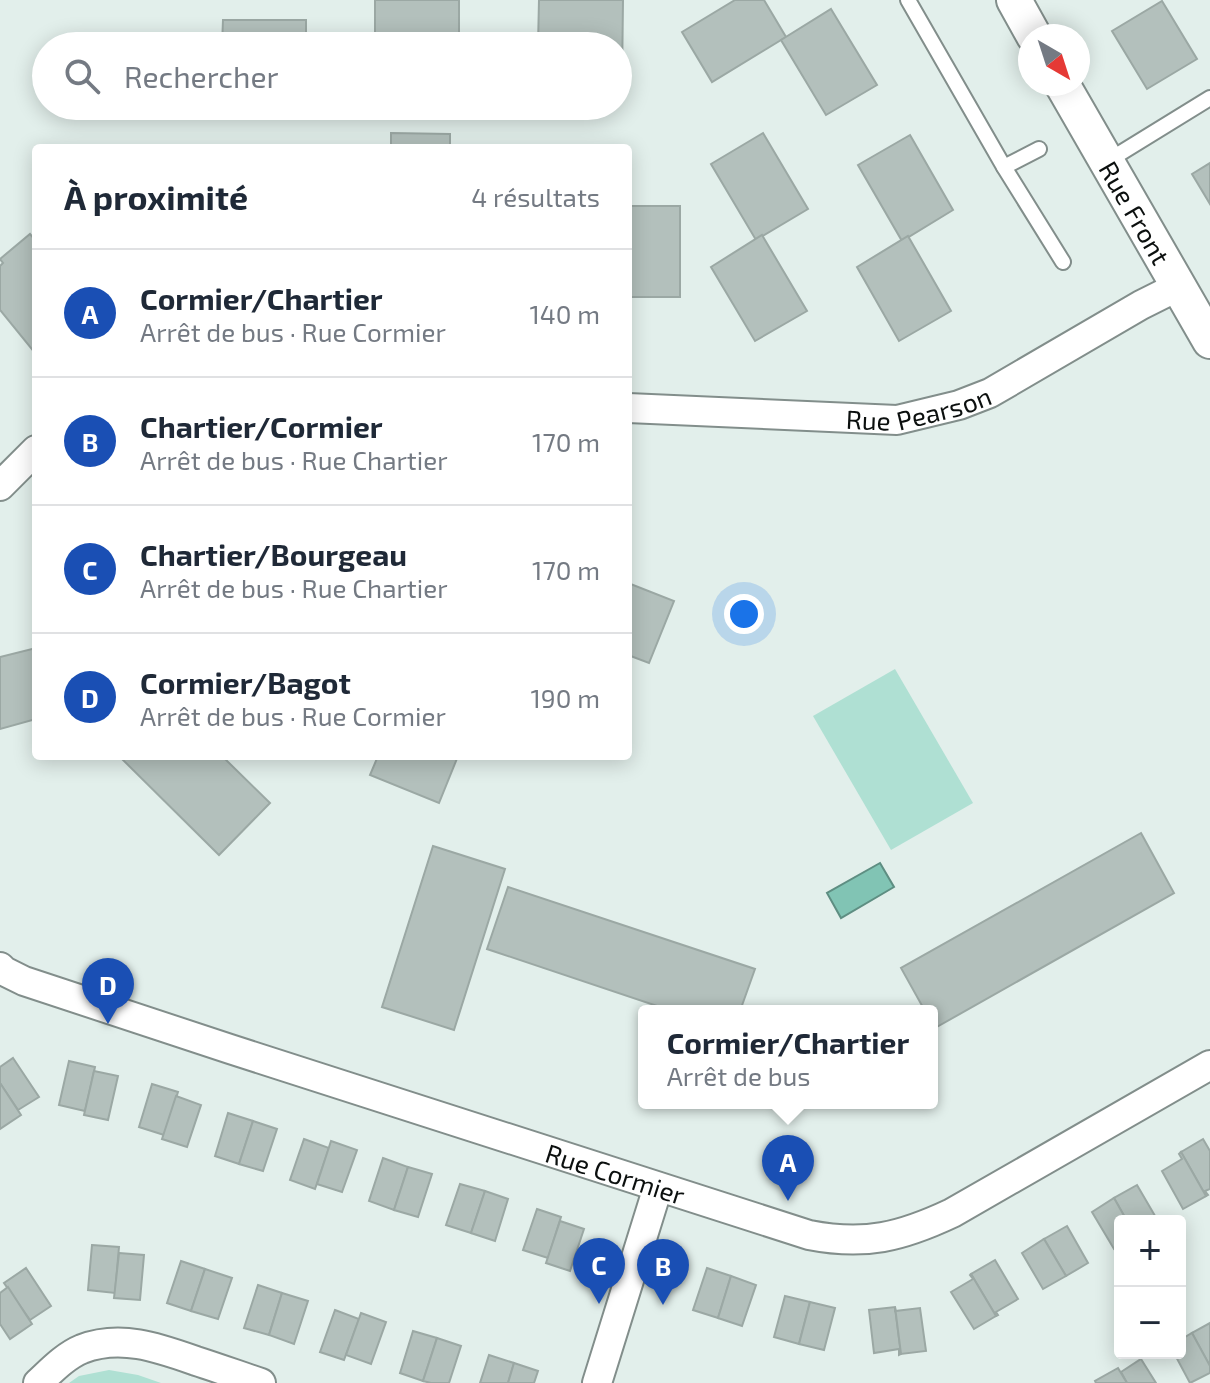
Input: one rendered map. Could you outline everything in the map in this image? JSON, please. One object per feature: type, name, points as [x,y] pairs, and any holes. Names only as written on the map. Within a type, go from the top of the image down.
[{"type":"street","points":[[1014,0],[1027,24]]},
{"type":"street","name":"Rue Front","points":[[1069,96],[1191,302],[1210,341]]},
{"type":"street","name":"Rue Pearson","points":[[632,408],[897,420],[959,405],[990,393],[1141,305],[1191,302]]},
{"type":"street","points":[[0,486],[32,454]]},
{"type":"street","name":"Rue Cormier","points":[[1,971],[171,1030],[832,1240],[865,1240],[921,1228],[1210,1065]]},
{"type":"street","points":[[597,1383],[658,1187]]},
{"type":"street","points":[[38,1383],[79,1350],[105,1342],[126,1342],[151,1346],[261,1383]]},
{"type":"lane","points":[[908,0],[1004,167],[1063,262]]},
{"type":"lane","points":[[1106,162],[1210,98]]},
{"type":"lane","points":[[1004,167],[1039,149]]},
{"type":"shaded area","points":[[895,669],[973,803],[891,850],[813,716]]},
{"type":"shaded area","points":[[880,863],[894,887],[841,918],[827,893]]},
{"type":"shaded area","points":[[109,1370],[161,1383],[69,1383],[79,1376]]},
{"type":"building","points":[[375,0],[459,0],[459,32],[375,32]]},
{"type":"building","points":[[539,0],[623,0],[623,32],[538,32]]},
{"type":"building","points":[[735,0],[764,0],[786,37],[712,82],[682,32]]},
{"type":"building","points":[[1162,1],[1197,59],[1147,89],[1112,31]]},
{"type":"building","points":[[831,9],[877,85],[826,115],[781,40]]},
{"type":"building","points":[[223,20],[306,20],[306,32],[223,32]]},
{"type":"building","points":[[391,133],[450,134],[450,144],[391,144]]},
{"type":"building","points":[[763,133],[808,209],[756,240],[711,164]]},
{"type":"building","points":[[910,135],[953,210],[902,241],[858,165]]},
{"type":"building","points":[[1210,163],[1210,204],[1192,174]]},
{"type":"building","points":[[632,206],[680,206],[680,297],[632,297]]},
{"type":"building","points":[[30,234],[32,236],[32,349],[0,310],[0,266],[3,263],[0,259]]},
{"type":"building","points":[[762,235],[807,311],[755,341],[711,267]]},
{"type":"building","points":[[908,236],[951,311],[899,341],[857,267]]},
{"type":"building","points":[[632,585],[674,601],[649,663],[632,657]]},
{"type":"building","points":[[32,649],[32,720],[0,729],[0,657]]},
{"type":"building","points":[[123,760],[226,760],[270,803],[219,855]]},
{"type":"building","points":[[376,760],[456,760],[439,803],[370,775]]},
{"type":"building","points":[[1141,833],[1174,893],[938,1026],[938,1005],[922,1005],[901,968]]},
{"type":"building","points":[[433,846],[505,869],[454,1030],[382,1007]]},
{"type":"building","points":[[508,887],[755,969],[742,1005],[654,1005],[487,949]]},
{"type":"building","points":[[13,1058],[39,1097],[18,1110],[0,1083],[0,1067]]},
{"type":"building","points":[[69,1061],[95,1067],[85,1111],[59,1105]]},
{"type":"building","points":[[94,1071],[118,1076],[108,1120],[84,1115]]},
{"type":"building","points":[[0,1083],[21,1115],[0,1129]]},
{"type":"building","points":[[152,1084],[178,1092],[164,1135],[139,1127]]},
{"type":"building","points":[[176,1096],[201,1105],[187,1147],[162,1139]]},
{"type":"building","points":[[228,1113],[253,1121],[239,1164],[215,1156]]},
{"type":"building","points":[[253,1121],[277,1129],[263,1171],[239,1164]]},
{"type":"building","points":[[304,1139],[329,1148],[315,1189],[290,1180]]},
{"type":"building","points":[[1203,1139],[1210,1151],[1210,1189],[1205,1191],[1206,1196],[1181,1152]]},
{"type":"building","points":[[331,1141],[357,1150],[342,1192],[317,1184]]},
{"type":"building","points":[[1181,1152],[1206,1196],[1183,1209],[1162,1171],[1182,1159]]},
{"type":"building","points":[[383,1158],[408,1167],[394,1210],[369,1201]]},
{"type":"building","points":[[408,1167],[432,1174],[418,1217],[394,1210]]},
{"type":"building","points":[[460,1184],[485,1191],[471,1233],[446,1225]]},
{"type":"building","points":[[1137,1185],[1154,1215],[1124,1215],[1114,1198]]},
{"type":"building","points":[[485,1191],[508,1199],[495,1241],[471,1233]]},
{"type":"building","points":[[1114,1198],[1124,1215],[1114,1215],[1114,1249],[1092,1212]]},
{"type":"building","points":[[537,1209],[561,1217],[548,1258],[523,1250]]},
{"type":"building","points":[[560,1221],[584,1229],[570,1271],[546,1263]]},
{"type":"building","points":[[1067,1226],[1088,1263],[1066,1276],[1044,1239]]},
{"type":"building","points":[[1044,1239],[1066,1276],[1043,1289],[1022,1253]]},
{"type":"building","points":[[92,1245],[119,1247],[115,1293],[88,1290]]},
{"type":"building","points":[[119,1253],[144,1255],[140,1300],[114,1298]]},
{"type":"building","points":[[995,1260],[1018,1299],[996,1312],[996,1316],[971,1274]]},
{"type":"building","points":[[181,1261],[205,1269],[191,1311],[167,1303]]},
{"type":"building","points":[[26,1268],[51,1306],[30,1320],[4,1283]]},
{"type":"building","points":[[707,1268],[731,1276],[718,1318],[693,1310]]},
{"type":"building","points":[[205,1269],[232,1278],[218,1319],[191,1311]]},
{"type":"building","points":[[971,1274],[996,1316],[974,1329],[951,1292],[973,1279]]},
{"type":"building","points":[[731,1276],[756,1285],[742,1326],[718,1318]]},
{"type":"building","points":[[258,1285],[282,1293],[269,1335],[244,1328]]},
{"type":"building","points":[[8,1287],[32,1324],[10,1339],[0,1324],[0,1293]]},
{"type":"building","points":[[282,1293],[308,1301],[294,1344],[269,1335]]},
{"type":"building","points":[[785,1296],[810,1302],[799,1344],[774,1337]]},
{"type":"building","points":[[810,1302],[835,1308],[824,1350],[799,1344]]},
{"type":"building","points":[[895,1307],[901,1354],[899,1349],[874,1353],[869,1310]]},
{"type":"building","points":[[920,1308],[926,1351],[901,1354],[896,1311]]},
{"type":"building","points":[[335,1310],[359,1319],[344,1360],[320,1352]]},
{"type":"building","points":[[361,1313],[386,1322],[371,1364],[346,1355]]},
{"type":"building","points":[[1210,1323],[1210,1366],[1192,1333]]},
{"type":"building","points":[[413,1331],[437,1338],[423,1381],[400,1373]]},
{"type":"building","points":[[1192,1333],[1210,1366],[1210,1373],[1190,1383],[1177,1359],[1186,1359],[1186,1336]]},
{"type":"building","points":[[437,1338],[461,1346],[449,1383],[423,1381]]},
{"type":"building","points":[[489,1355],[514,1363],[508,1383],[480,1383]]},
{"type":"building","points":[[1141,1359],[1156,1383],[1127,1383],[1121,1372]]},
{"type":"building","points":[[514,1363],[538,1371],[534,1383],[508,1383]]},
{"type":"building","points":[[1118,1368],[1127,1383],[1096,1383],[1095,1381]]},
{"type":"place","name":"Cormier/Bagot","points":[[108,1024]]},
{"type":"place","name":"Cormier/Chartier","points":[[788,1201]]},
{"type":"place","name":"Chartier/Bourgeau","points":[[599,1304]]},
{"type":"place","name":"Chartier/Cormier","points":[[663,1305]]}]
